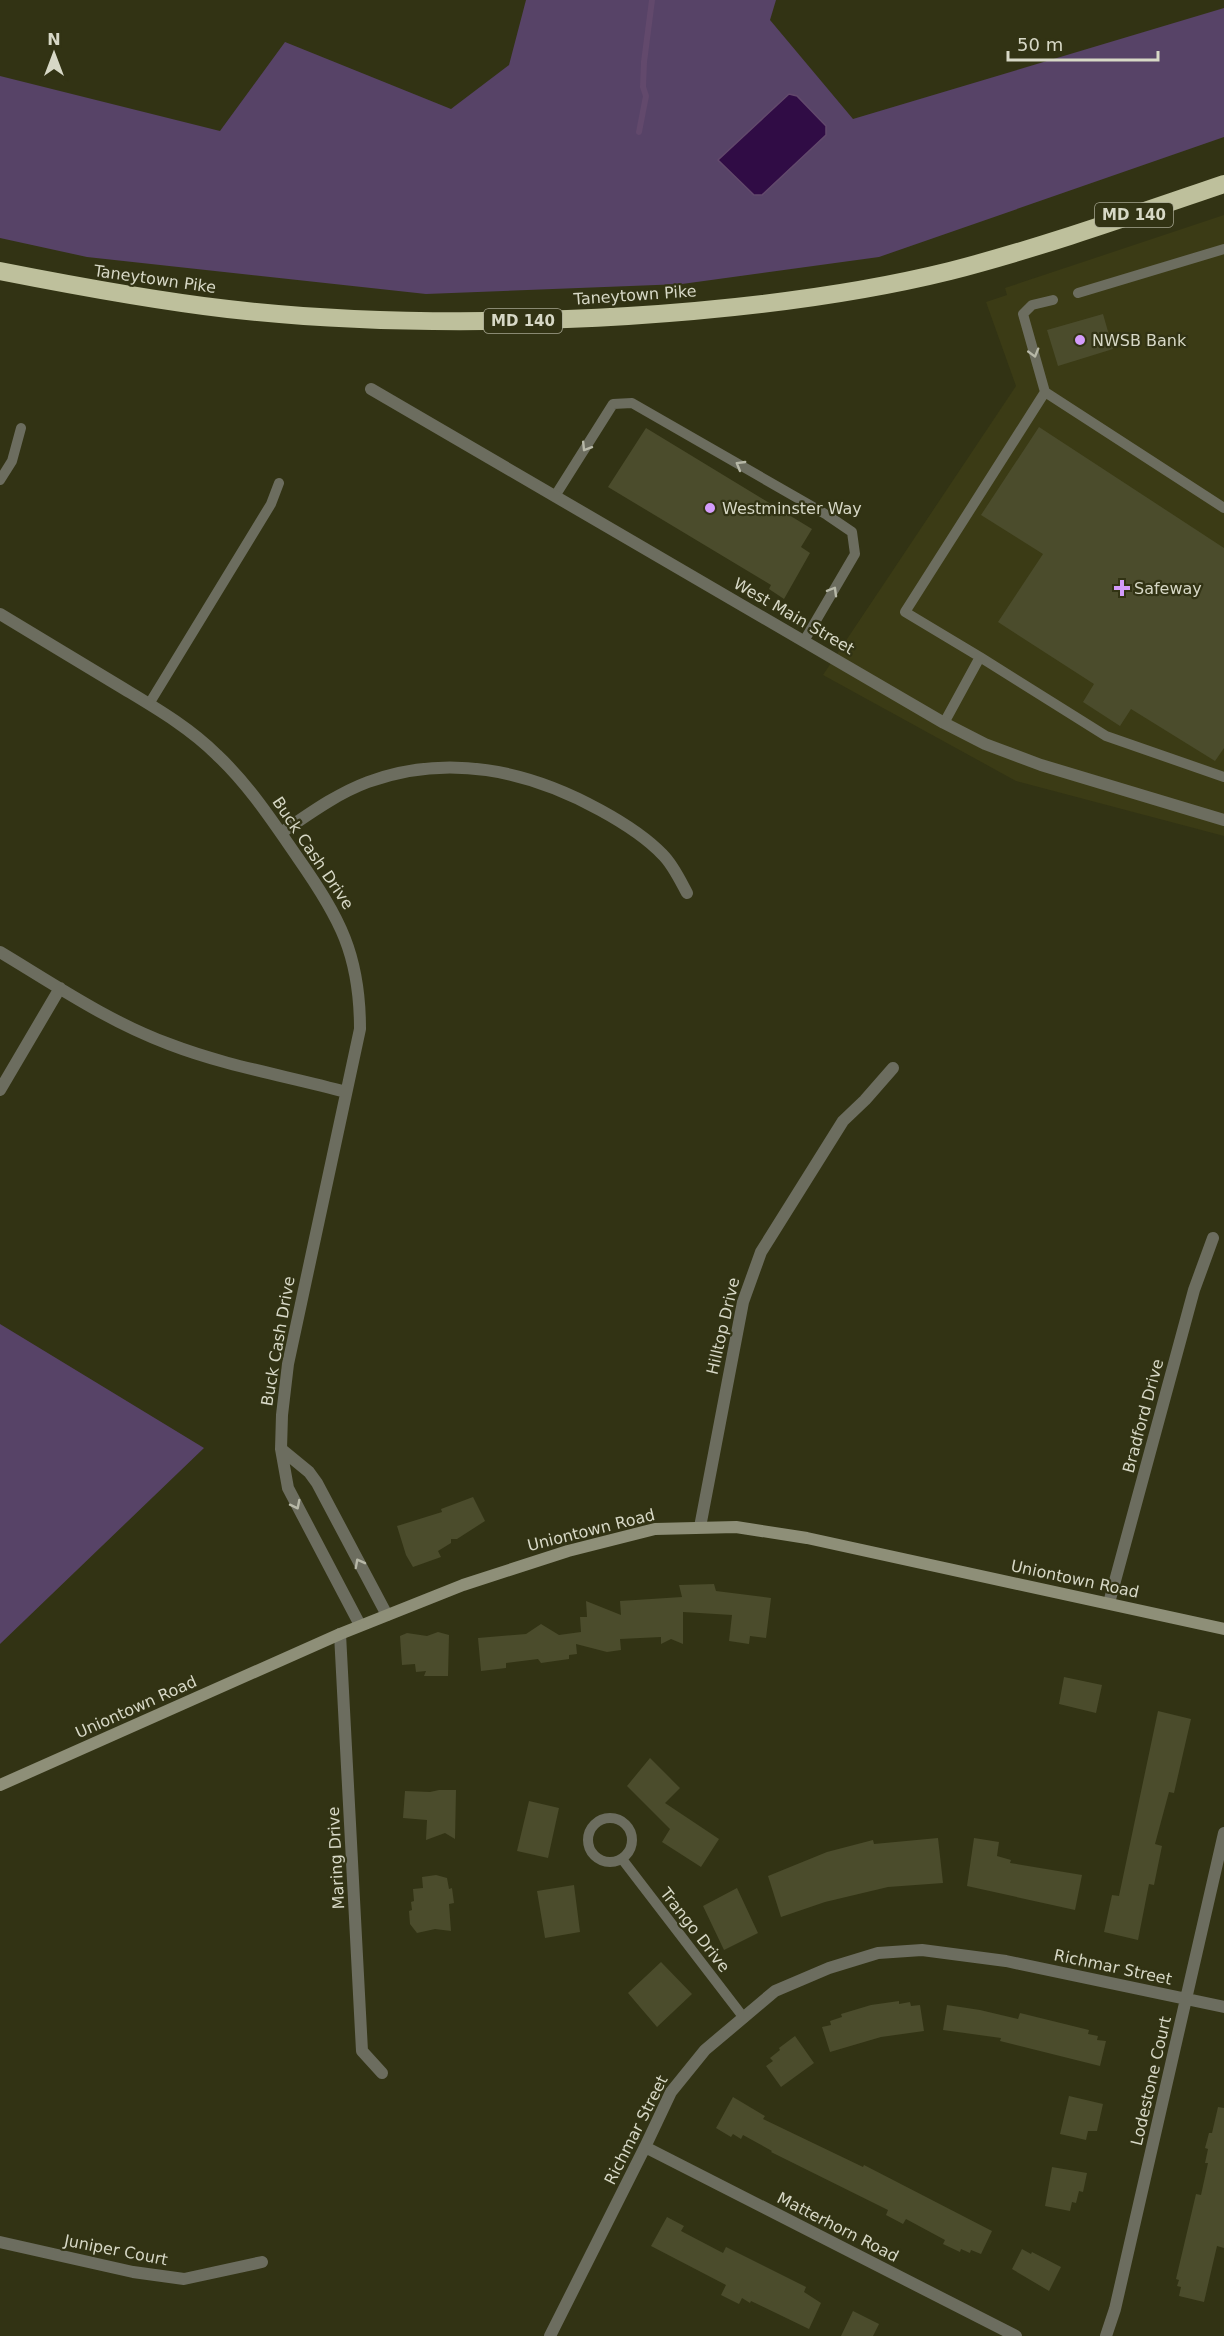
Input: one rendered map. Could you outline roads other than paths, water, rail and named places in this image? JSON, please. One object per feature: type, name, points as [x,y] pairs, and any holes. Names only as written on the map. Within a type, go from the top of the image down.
[{"type":"highway","name":"Taneytown Pike","points":[[0,271],[100,291],[230,309],[313,316],[416,321],[542,321],[677,313],[758,305],[864,289],[948,271],[1053,241],[1224,184]]},
{"type":"main road","name":"Uniontown Road","points":[[0,1785],[360,1625],[463,1585],[568,1551],[656,1530],[736,1527],[807,1538],[1224,1629]]},
{"type":"street","name":"West Main Street","points":[[371,389],[944,723],[985,744],[1041,765],[1224,820]]},
{"type":"street","name":"Buck Cash Drive","points":[[0,614],[148,704],[216,753],[240,778],[321,889],[338,918],[350,948],[357,978],[360,1029],[288,1364],[281,1449],[288,1488],[360,1625]]},
{"type":"street","points":[[281,833],[341,794],[368,782],[416,770],[445,768],[500,771],[531,778],[561,789],[623,823],[665,856],[687,893]]},
{"type":"street","points":[[0,952],[131,1028],[166,1043],[202,1056],[346,1092]]},
{"type":"street","points":[[0,1090],[60,988]]},
{"type":"street","name":"Hilltop Drive","points":[[700,1527],[743,1302],[761,1252],[843,1121],[893,1068]]},
{"type":"street","name":"Bradford Drive","points":[[1109,1603],[1194,1290],[1213,1238]]},
{"type":"street","points":[[281,1449],[309,1472],[317,1483],[387,1615]]},
{"type":"street","name":"Maring Drive","points":[[340,1634],[362,2051],[382,2073]]},
{"type":"street","name":"Lodestone Court","points":[[1106,2336],[1115,2309],[1224,1833]]},
{"type":"street","name":"Richmar Street","points":[[550,2336],[671,2092],[705,2050],[775,1991],[829,1968],[878,1953],[922,1950],[1006,1961],[1224,2007]]},
{"type":"street","name":"Matterhorn Road","points":[[645,2148],[1017,2336]]},
{"type":"street","name":"Juniper Court","points":[[0,2242],[133,2272],[184,2279],[262,2262]]},
{"type":"lane","points":[[1078,293],[1224,249]]},
{"type":"lane","points":[[1212,254],[1224,262]]},
{"type":"lane","points":[[1053,300],[1032,305],[1023,314],[1045,392],[1224,508]]},
{"type":"lane","points":[[1045,392],[905,612],[1106,736],[1224,777]]},
{"type":"lane","points":[[555,496],[613,404],[632,403],[827,515],[852,532],[855,554],[804,641]]},
{"type":"lane","points":[[0,480],[12,461],[21,428]]},
{"type":"lane","points":[[148,704],[271,504],[279,483]]},
{"type":"lane","points":[[944,723],[980,657]]},
{"type":"lane","points":[[610,1818],[623,1822],[628,1828],[633,1841],[631,1848],[622,1859],[615,1862],[601,1860],[591,1850],[589,1836],[596,1824],[610,1818]]},
{"type":"lane","name":"Trango Drive","points":[[622,1859],[744,2018]]},
{"type":"waterway","points":[[639,132],[646,96],[643,87],[644,62],[652,0]]},
{"type":"place","name":"NWSB Bank","points":[[1080,340]]},
{"type":"place","name":"Westminster Way","points":[[710,508]]},
{"type":"place","name":"Safeway","points":[[1122,588]]}]
